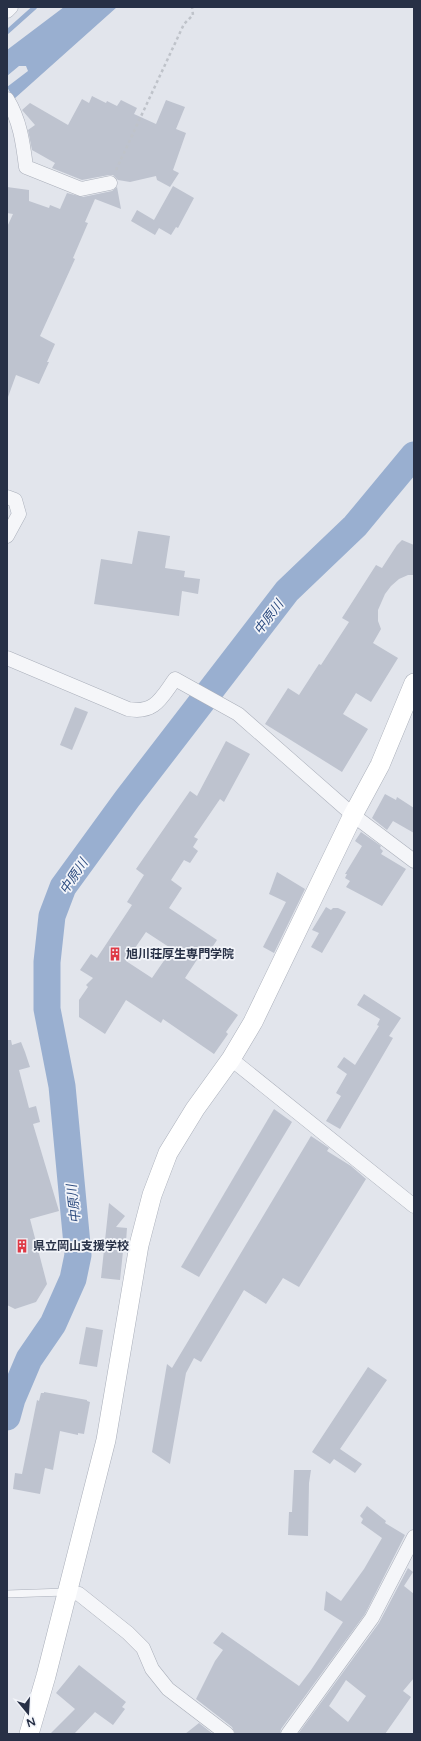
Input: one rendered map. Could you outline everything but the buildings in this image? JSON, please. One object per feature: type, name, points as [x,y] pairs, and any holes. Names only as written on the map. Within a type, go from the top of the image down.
[{"type":"street","points":[[7,11],[11,7]]},
{"type":"street","points":[[9,106],[22,138],[26,167],[81,189],[110,184]]},
{"type":"street","points":[[7,497],[15,500],[19,514],[7,536]]},
{"type":"street","points":[[7,658],[128,709],[140,711],[158,704],[174,679],[238,714],[353,814],[414,861]]},
{"type":"street","points":[[28,1734],[46,1676],[66,1592],[106,1440],[139,1245],[152,1195],[168,1153],[194,1110],[231,1059],[253,1022],[353,814],[380,764],[414,683]]},
{"type":"street","points":[[231,1059],[414,1206]]},
{"type":"street","points":[[288,1734],[372,1618],[414,1537]]},
{"type":"street","points":[[66,1592],[79,1594],[128,1633],[143,1648],[152,1669],[168,1689],[227,1734]]},
{"type":"lane","points":[[7,1594],[66,1592]]},
{"type":"path","points":[[110,184],[184,24],[194,15],[192,7]]},
{"type":"water","points":[[64,7],[117,7],[14,99],[7,87],[28,71],[26,66],[19,66],[7,76],[7,50]]},
{"type":"waterway","points":[[7,32],[35,7]]},
{"type":"waterway","name":"中原川","points":[[7,1417],[12,1399],[29,1359],[53,1324],[73,1279],[78,1255],[62,1086],[47,1009],[47,962],[52,916],[63,887],[127,799],[287,591],[355,526],[414,455]]},
{"type":"place","name":"旭川荘厚生専門学院","points":[[115,954]]},
{"type":"place","name":"県立岡山支援学校","points":[[22,1246]]}]
